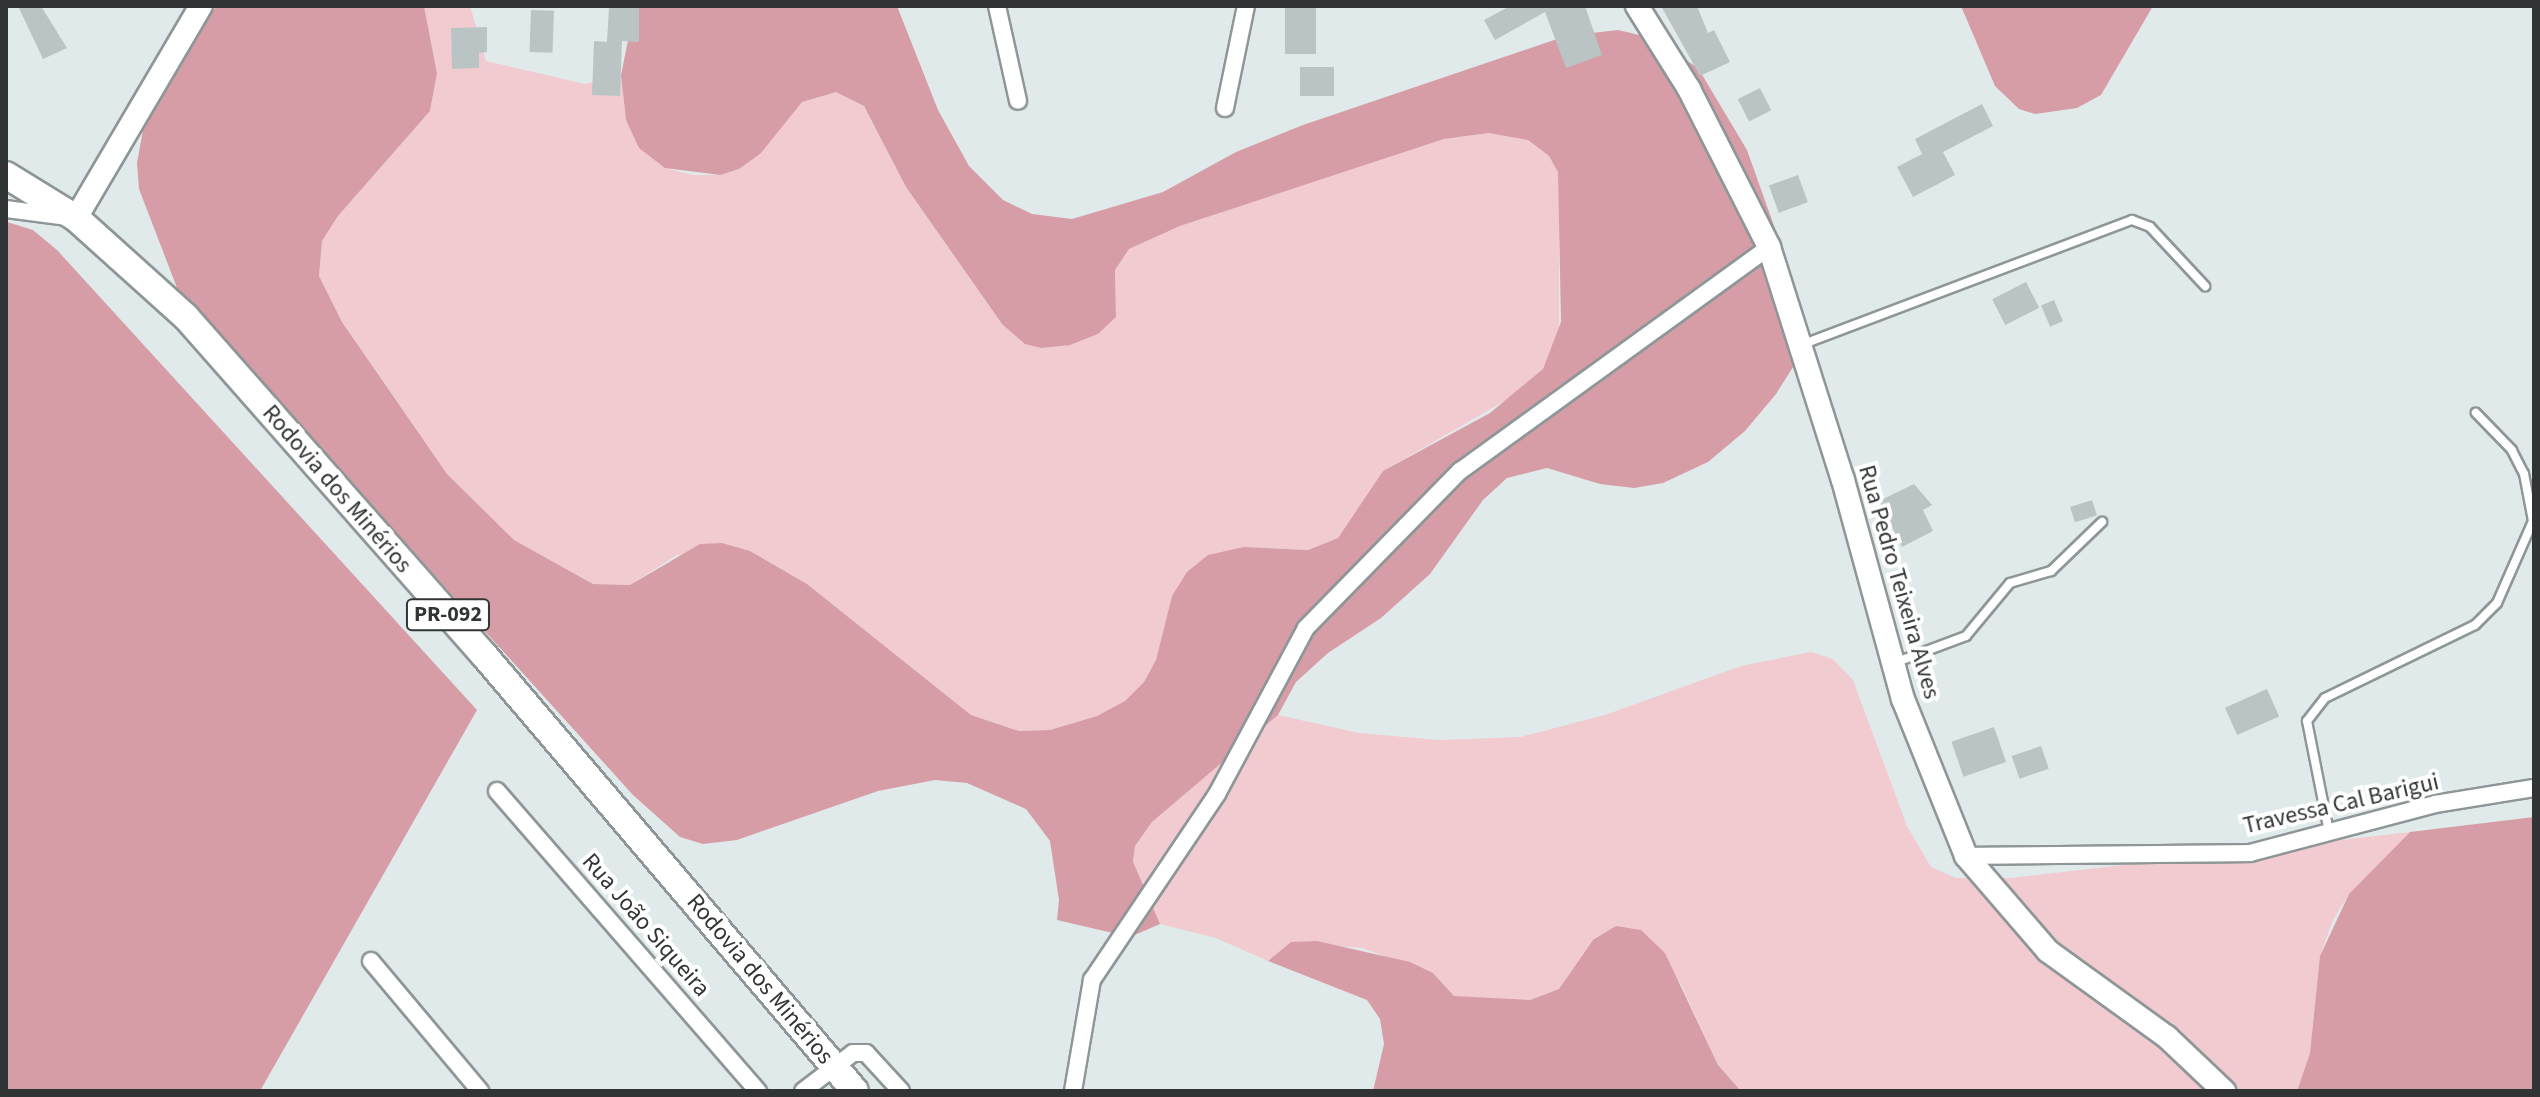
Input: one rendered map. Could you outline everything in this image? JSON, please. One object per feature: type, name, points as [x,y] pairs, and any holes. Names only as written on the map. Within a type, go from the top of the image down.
[{"type":"main road","name":"Rodovia dos Minérios","points":[[6,175],[76,218],[186,317],[484,655],[855,1091]]},
{"type":"street","points":[[6,209],[76,218],[201,6]]},
{"type":"street","points":[[997,6],[1018,101]]},
{"type":"street","points":[[1225,108],[1246,6]]},
{"type":"street","name":"Rua Pedro Teixeira Alves","points":[[1637,6],[1689,89],[1769,247],[1893,664],[1966,856],[2048,951],[2167,1037],[2224,1091]]},
{"type":"street","points":[[1073,1091],[1092,980],[1217,794],[1306,628],[1460,471],[1769,247]]},
{"type":"street","name":"Travessa Cal Barigui","points":[[1966,856],[2250,853],[2435,804],[2534,788]]},
{"type":"street","name":"Rua João Siqueira","points":[[497,791],[758,1091]]},
{"type":"street","points":[[371,961],[480,1091]]},
{"type":"street","points":[[803,1091],[853,1053],[866,1053],[901,1091]]},
{"type":"lane","points":[[1800,345],[2132,220],[2150,227],[2205,286]]},
{"type":"lane","points":[[2329,832],[2307,721],[2325,698],[2475,625],[2497,603],[2533,521],[2524,474],[2512,450],[2476,413]]},
{"type":"lane","points":[[1893,664],[1966,636],[2010,583],[2051,571],[2102,522]]},
{"type":"shaded area","points":[[216,6],[424,6],[437,73],[430,111],[338,216],[322,241],[319,276],[342,322],[447,474],[514,540],[593,584],[630,585],[700,544],[722,543],[750,551],[807,584],[971,715],[1019,731],[1050,730],[1097,716],[1125,701],[1144,682],[1156,660],[1172,596],[1187,572],[1208,555],[1244,547],[1308,550],[1338,538],[1383,471],[1490,413],[1543,369],[1561,322],[1558,172],[1549,156],[1528,140],[1489,133],[1444,139],[1180,226],[1129,249],[1115,270],[1116,317],[1098,334],[1070,345],[1041,348],[1025,344],[1002,324],[906,187],[864,106],[836,92],[802,102],[761,153],[739,169],[720,175],[665,168],[639,148],[626,120],[621,75],[635,6],[897,6],[938,110],[969,166],[1003,200],[1032,214],[1072,219],[1163,192],[1236,152],[1303,125],[1566,36],[1618,30],[1652,38],[1698,68],[1747,150],[1794,282],[1802,336],[1793,367],[1776,394],[1745,431],[1708,462],[1663,483],[1634,488],[1600,484],[1547,468],[1507,478],[1483,500],[1430,574],[1381,618],[1328,653],[1296,682],[1278,715],[1152,822],[1135,846],[1133,862],[1160,924],[1137,934],[1117,934],[1057,920],[1059,900],[1050,841],[1026,809],[967,783],[935,780],[878,791],[737,840],[703,844],[680,837],[633,795],[179,293],[139,189],[137,163],[143,130]]},
{"type":"shaded area","points":[[424,6],[470,6],[486,61],[585,84],[621,76],[626,120],[665,168],[693,175],[720,175],[802,102],[836,91],[864,106],[906,187],[1002,324],[1070,345],[1097,334],[1116,317],[1115,269],[1129,249],[1180,226],[1444,139],[1489,133],[1528,140],[1549,156],[1559,172],[1559,337],[1543,369],[1515,395],[1383,471],[1338,538],[1308,550],[1244,547],[1172,596],[1156,660],[1144,682],[1124,702],[1097,716],[1050,730],[1019,731],[971,715],[807,584],[750,551],[677,555],[630,585],[593,584],[514,540],[447,474],[342,322],[319,276],[322,241],[338,216],[430,111],[437,72]]},
{"type":"shaded area","points":[[1961,6],[2153,6],[2101,95],[2077,108],[2035,114],[2019,109],[1995,86]]},
{"type":"shaded area","points":[[7,222],[33,230],[57,250],[477,710],[260,1091],[6,1091]]},
{"type":"shaded area","points":[[1811,652],[1833,659],[1853,680],[1907,826],[1931,867],[1956,878],[2011,878],[2410,832],[2349,894],[2333,920],[2320,956],[2310,1053],[2297,1091],[1741,1091],[1718,1065],[1680,982],[1593,940],[1559,989],[1530,1000],[1497,1001],[1454,996],[1433,973],[1362,948],[1291,942],[1268,961],[1216,938],[1160,924],[1141,888],[1133,862],[1135,846],[1152,822],[1278,715],[1359,733],[1439,740],[1520,737],[1605,715],[1741,666]]},
{"type":"shaded area","points":[[2534,817],[2534,1091],[2297,1091],[2310,1053],[2320,956],[2349,894],[2410,832]]},
{"type":"shaded area","points":[[1616,926],[1641,930],[1665,953],[1718,1065],[1741,1091],[1373,1091],[1384,1044],[1380,1019],[1367,1000],[1268,961],[1291,942],[1317,941],[1410,962],[1433,973],[1454,996],[1530,1000],[1559,989],[1593,940]]},
{"type":"building","points":[[18,6],[41,6],[67,48],[43,59]]},
{"type":"building","points":[[609,6],[639,6],[639,42],[622,41],[620,96],[592,95],[594,41],[607,42]]},
{"type":"building","points":[[1285,6],[1316,6],[1316,54],[1285,54]]},
{"type":"building","points":[[1510,6],[1585,6],[1602,55],[1566,68],[1545,12],[1495,40],[1484,20]]},
{"type":"building","points":[[1661,6],[1697,6],[1708,33],[1714,30],[1730,62],[1700,76]]},
{"type":"building","points":[[531,10],[554,11],[553,53],[530,52]]},
{"type":"building","points":[[487,27],[487,52],[479,53],[479,68],[452,69],[451,28]]},
{"type":"building","points":[[1300,67],[1334,67],[1334,96],[1300,96]]},
{"type":"building","points":[[1760,88],[1771,110],[1749,122],[1738,99]]},
{"type":"building","points":[[1982,104],[1993,126],[1943,152],[1955,175],[1913,197],[1897,167],[1922,154],[1915,139]]},
{"type":"building","points":[[1798,175],[1808,202],[1779,213],[1769,186]]},
{"type":"building","points":[[2026,282],[2039,308],[2005,325],[1992,299]]},
{"type":"building","points":[[2054,300],[2063,321],[2050,327],[2041,305]]},
{"type":"building","points":[[1914,484],[1932,505],[1923,510],[1933,531],[1902,547],[1879,501]]},
{"type":"building","points":[[2092,500],[2097,515],[2075,522],[2070,507]]},
{"type":"building","points":[[2267,689],[2279,716],[2237,735],[2225,708]]},
{"type":"building","points":[[1994,727],[2006,762],[1963,777],[1951,742]]},
{"type":"building","points":[[2041,746],[2049,769],[2020,779],[2012,756]]}]
